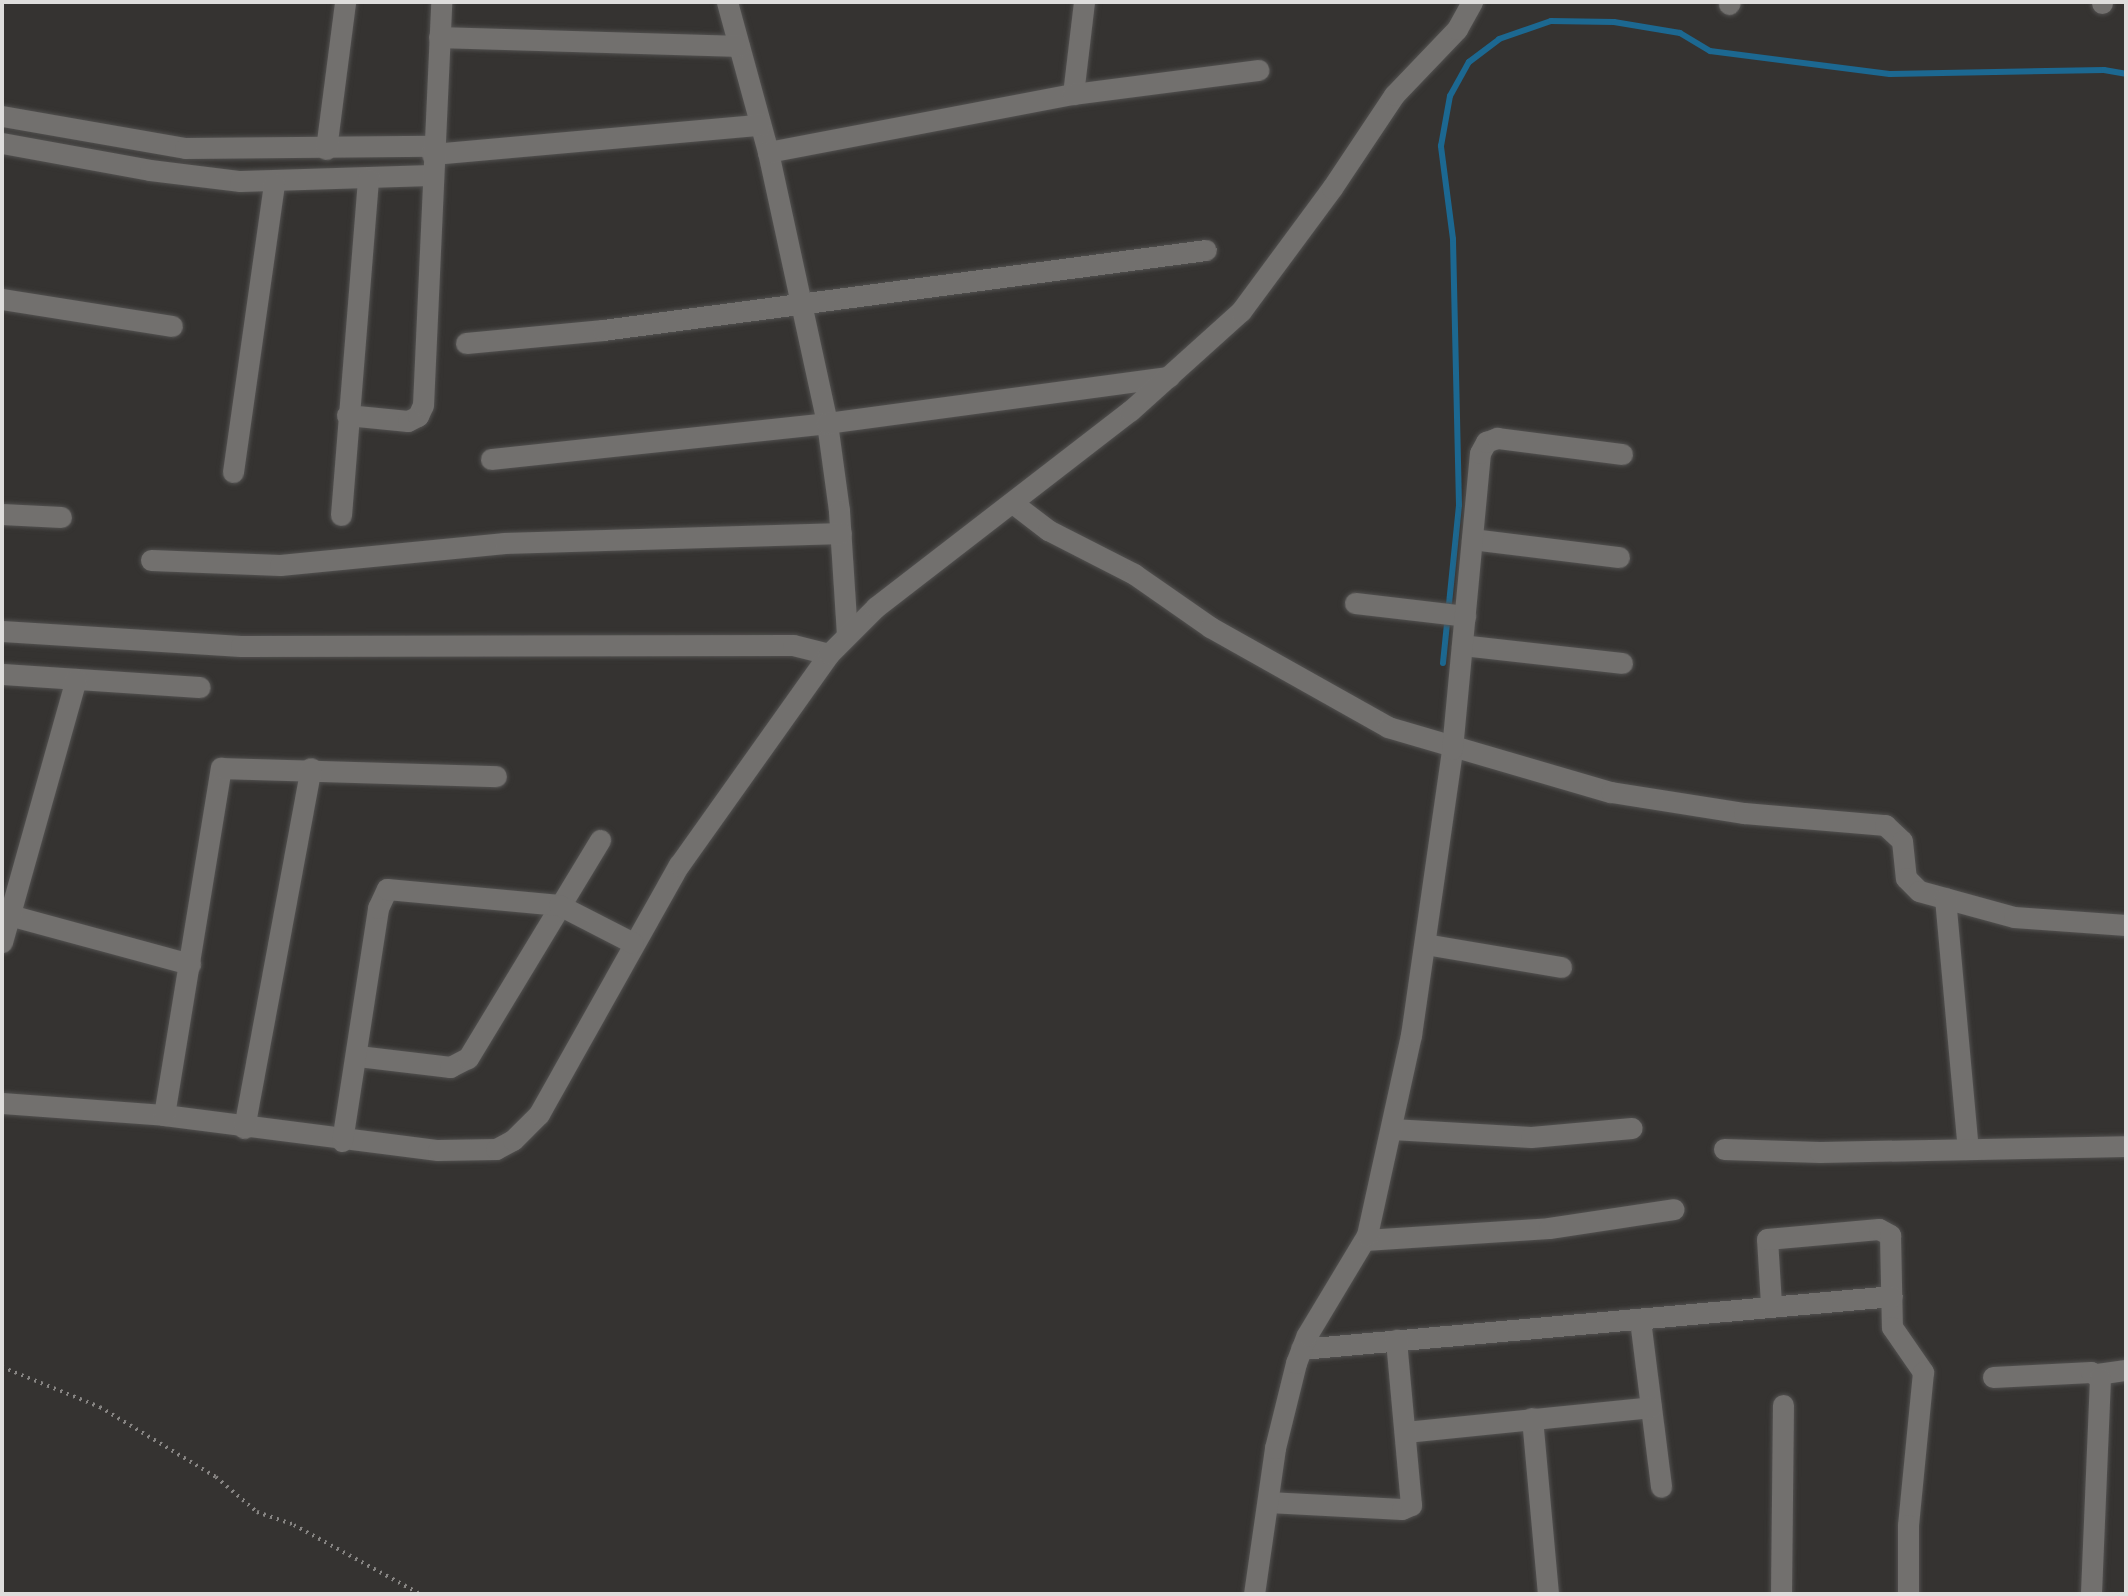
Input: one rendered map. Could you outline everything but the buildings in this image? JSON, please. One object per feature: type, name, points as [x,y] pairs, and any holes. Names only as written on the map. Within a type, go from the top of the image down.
[{"type":"street","points":[[326,149],[345,2]]},
{"type":"street","points":[[347,415],[408,421],[421,412],[441,2]]},
{"type":"street","points":[[727,2],[768,152],[827,423],[841,533],[847,634]]},
{"type":"street","points":[[1073,94],[1084,2]]},
{"type":"street","points":[[2,1103],[164,1115],[342,1141],[478,1151],[496,1149],[513,1140],[539,1114],[633,943],[723,798],[829,654],[847,634],[1014,505],[1169,377],[1256,293],[1394,95],[1457,29],[1472,2]]},
{"type":"street","points":[[439,37],[738,46]]},
{"type":"street","points":[[768,152],[1073,94],[1258,70]]},
{"type":"street","points":[[2,117],[156,145],[326,149],[432,158],[760,125]]},
{"type":"street","points":[[2,143],[150,170],[274,183],[368,179],[432,158]]},
{"type":"street","points":[[341,515],[368,179]]},
{"type":"street","points":[[233,472],[274,183]]},
{"type":"street","points":[[466,343],[800,304],[1206,250]]},
{"type":"street","points":[[2,299],[172,326]]},
{"type":"street","points":[[491,459],[827,423],[1169,377]]},
{"type":"street","points":[[1254,1594],[1283,1409],[1301,1349],[1365,1240],[1392,1129],[1425,944],[1452,749],[1462,645],[1454,614],[1472,539],[1480,453],[1486,442],[1497,439],[1622,454]]},
{"type":"street","points":[[1014,505],[1048,530],[1134,574],[1210,626],[1388,727],[1452,749],[1676,804],[1885,825],[1902,841],[1910,884],[1945,898],[2033,920],[2126,925]]},
{"type":"street","points":[[2,514],[61,517]]},
{"type":"street","points":[[151,560],[280,565],[505,543],[841,533]]},
{"type":"street","points":[[1472,539],[1619,557]]},
{"type":"street","points":[[1355,603],[1454,614]]},
{"type":"street","points":[[2,631],[241,646],[793,645],[829,654]]},
{"type":"street","points":[[1462,645],[1622,663]]},
{"type":"street","points":[[2,674],[200,687]]},
{"type":"street","points":[[2,942],[5,914],[76,679]]},
{"type":"street","points":[[164,1115],[219,770],[227,766],[496,776]]},
{"type":"street","points":[[244,1128],[312,768]]},
{"type":"street","points":[[358,1056],[460,1065],[600,840]]},
{"type":"street","points":[[342,1141],[358,1056],[378,908],[387,889],[559,905],[633,943]]},
{"type":"street","points":[[1945,898],[1968,1149]]},
{"type":"street","points":[[5,914],[190,964]]},
{"type":"street","points":[[1425,944],[1561,967]]},
{"type":"street","points":[[1392,1129],[1531,1137],[1632,1128]]},
{"type":"street","points":[[1724,1149],[2126,1146]]},
{"type":"street","points":[[1365,1240],[1549,1228],[1674,1209]]},
{"type":"street","points":[[1770,1304],[1767,1239],[1879,1229],[1891,1239],[1892,1327],[1923,1372],[1908,1524],[1908,1594]]},
{"type":"street","points":[[1301,1349],[1640,1320],[1770,1304],[1892,1296]]},
{"type":"street","points":[[1640,1320],[1661,1487]]},
{"type":"street","points":[[1268,1502],[1407,1507],[1413,1501],[1395,1340]]},
{"type":"street","points":[[1993,1377],[2097,1374],[2126,1370]]},
{"type":"street","points":[[2091,1594],[2101,1384],[2097,1374]]},
{"type":"street","points":[[1781,1594],[1783,1405]]},
{"type":"street","points":[[1406,1432],[1651,1407]]},
{"type":"street","points":[[1532,1418],[1548,1594]]},
{"type":"path","points":[[2,1367],[100,1407],[216,1477],[257,1512],[294,1525],[420,1594]]},
{"type":"waterway","points":[[1443,663],[1459,505],[1453,239],[1441,146],[1450,96],[1469,62],[1499,39],[1551,21],[1614,22],[1680,33],[1710,51],[1890,74],[2104,70],[2126,74]]}]
